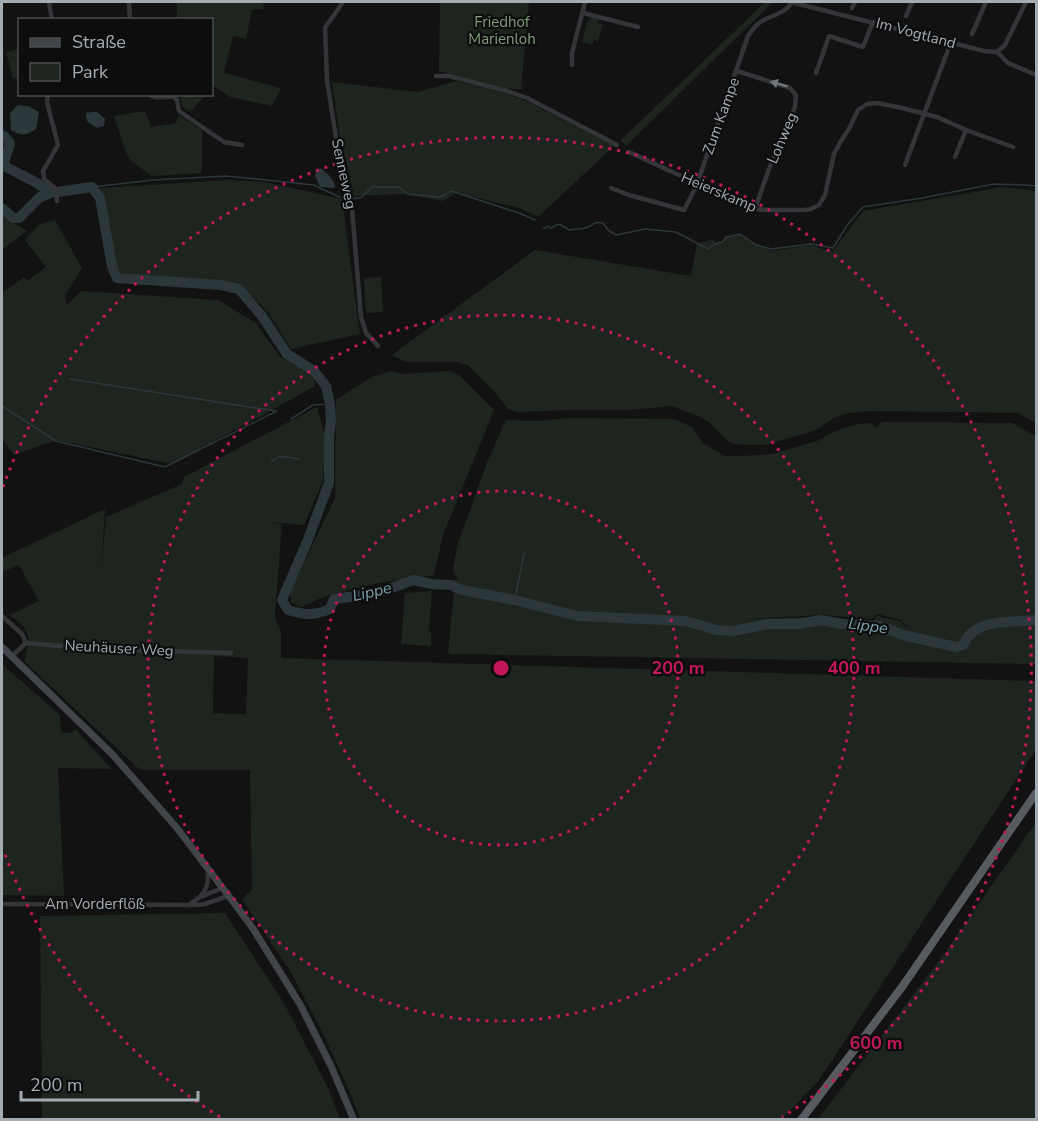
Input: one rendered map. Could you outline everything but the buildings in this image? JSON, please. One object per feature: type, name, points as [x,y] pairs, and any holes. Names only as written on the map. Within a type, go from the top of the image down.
[{"type":"highway","points":[[801,1119],[902,987],[1036,793]]},
{"type":"main road","points":[[2,647],[112,754],[177,828],[254,930],[301,1006],[354,1119]]},
{"type":"street","points":[[49,2],[52,18]]},
{"type":"street","points":[[129,2],[130,18]]},
{"type":"street","name":"Senneweg","points":[[343,2],[325,28],[327,80],[336,138],[351,199],[361,317],[366,333],[378,346]]},
{"type":"street","points":[[572,65],[572,53],[585,2]]},
{"type":"street","name":"Im Vogtland","points":[[792,2],[984,51],[997,52],[1008,63],[1036,75]]},
{"type":"street","name":"Zum Kampe","points":[[611,188],[684,210],[696,183],[748,36],[756,25],[783,12],[792,2]]},
{"type":"street","points":[[852,8],[855,2]]},
{"type":"street","points":[[906,16],[912,2]]},
{"type":"street","points":[[972,34],[986,2]]},
{"type":"street","points":[[997,52],[1005,45],[1026,2]]},
{"type":"street","points":[[583,13],[638,27]]},
{"type":"street","points":[[816,73],[829,36],[863,47],[873,22]]},
{"type":"street","points":[[905,165],[951,42]]},
{"type":"street","name":"Lohweg","points":[[737,71],[790,87],[796,95],[795,108],[755,209]]},
{"type":"street","points":[[436,76],[448,76],[526,98],[617,144]]},
{"type":"street","points":[[48,96],[47,102],[58,145],[43,171],[44,179],[56,189],[57,199]]},
{"type":"street","points":[[149,96],[174,97],[177,100],[179,111],[224,142],[242,146]]},
{"type":"street","name":"Heierskamp","points":[[629,152],[755,209],[805,210],[819,205],[825,195],[834,154],[858,110],[864,105],[878,104],[924,113]]},
{"type":"street","points":[[924,113],[1013,147]]},
{"type":"street","points":[[955,157],[966,130]]},
{"type":"street","points":[[2,616],[22,634],[26,643],[12,656]]},
{"type":"street","name":"Neuhäuser Weg","points":[[26,643],[96,649],[231,653]]},
{"type":"street","points":[[200,897],[206,890],[209,879],[208,869]]},
{"type":"street","points":[[188,904],[222,888]]},
{"type":"street","name":"Am Vorderflöß","points":[[2,904],[205,904],[228,896]]},
{"type":"green space","points":[[177,2],[263,2],[264,9],[252,10],[246,39],[233,36],[224,73],[281,88],[272,106],[230,97],[213,87],[213,18],[177,18]]},
{"type":"green space","name":"Friedhof Marienloh","points":[[440,2],[529,2],[521,89],[508,89],[439,71]]},
{"type":"green space","points":[[765,2],[773,2],[627,145],[620,141]]},
{"type":"green space","points":[[592,17],[598,19],[598,23],[603,24],[598,41],[594,40],[592,44],[582,42],[587,22]]},
{"type":"green space","points":[[18,49],[18,78],[13,79],[6,52]]},
{"type":"green space","points":[[456,81],[505,93],[526,101],[614,146],[538,217],[520,208],[456,193],[443,201],[403,194],[354,196],[339,132],[332,82],[418,92]]},
{"type":"green space","points":[[181,96],[205,96],[190,112],[182,107]]},
{"type":"green space","points":[[145,111],[151,127],[176,123],[179,115],[202,130],[202,173],[152,176],[129,159],[114,116]]},
{"type":"green space","points":[[228,180],[265,182],[342,199],[360,334],[291,349],[268,312],[243,287],[223,281],[117,273],[101,188]]},
{"type":"green space","points":[[1003,187],[1036,191],[1036,423],[1018,413],[872,411],[848,413],[832,419],[816,430],[767,445],[735,444],[728,441],[708,421],[671,406],[630,410],[517,412],[508,409],[468,365],[457,362],[406,362],[392,355],[535,250],[691,276],[697,244],[713,239],[716,243],[726,237],[740,234],[770,251],[811,245],[832,252],[863,211]]},
{"type":"green space","points":[[2,212],[27,231],[2,250]]},
{"type":"green space","points":[[55,220],[82,268],[65,296],[67,305],[81,291],[218,300],[256,323],[280,357],[313,372],[315,386],[172,464],[56,440],[14,455],[2,438],[2,293],[24,277],[27,281],[46,267],[25,240],[39,224]]},
{"type":"green space","points":[[381,277],[383,312],[366,313],[364,278]]},
{"type":"green space","points":[[391,371],[402,374],[449,371],[460,376],[494,410],[443,535],[434,575],[378,583],[326,596],[301,607],[291,603],[290,592],[335,498],[336,400],[372,377]]},
{"type":"green space","points":[[317,407],[325,437],[323,481],[304,525],[268,522],[282,524],[275,613],[281,632],[281,658],[1036,681],[1036,749],[819,1080],[782,1119],[360,1119],[324,1036],[292,974],[242,899],[252,890],[250,770],[140,770],[24,661],[28,634],[22,625],[10,615],[39,601],[19,565],[2,572],[2,558],[105,509],[101,573],[106,517],[182,484],[184,477]],"holes":[[[214,656],[248,658],[246,714],[213,713]]]},
{"type":"green space","points":[[568,418],[674,419],[692,427],[702,443],[725,456],[772,454],[817,441],[857,424],[871,423],[876,428],[882,422],[1012,423],[1036,436],[1036,664],[448,654],[455,580],[458,580],[453,570],[457,546],[486,465],[506,420],[535,421]],"holes":[[[877,614],[901,620],[909,630],[900,621],[877,616],[873,621],[823,617],[739,619],[824,615],[872,619]]]},
{"type":"green space","points":[[432,591],[429,629],[431,646],[401,644],[405,593]]},
{"type":"green space","points":[[2,664],[60,715],[61,732],[71,733],[75,729],[112,769],[58,768],[64,896],[2,895]]},
{"type":"green space","points":[[1036,822],[1036,1119],[818,1119],[942,957]]},
{"type":"green space","points":[[225,913],[285,1005],[328,1088],[340,1119],[42,1119],[40,916]]},
{"type":"shaded area","points":[[18,105],[28,106],[39,112],[36,129],[26,134],[11,130],[10,113]]},
{"type":"shaded area","points":[[97,112],[105,119],[104,126],[97,128],[88,122],[86,113]]},
{"type":"shaded area","points":[[321,168],[332,179],[335,188],[320,187],[315,176],[316,170]]},
{"type":"waterway","name":"Lippe","points":[[2,135],[10,143],[3,166]]},
{"type":"waterway","name":"Lippe","points":[[2,165],[37,183],[50,193],[92,187],[100,198],[112,266],[117,278],[221,285],[239,289],[262,316],[287,354],[314,371],[326,386],[331,421],[329,483],[282,600],[288,610],[304,614],[319,613],[330,609],[334,599],[378,593],[413,580],[451,585],[462,590],[515,600],[578,616],[686,621],[716,630],[733,631],[768,624],[799,624],[821,620],[880,626],[903,635],[956,647],[963,645],[969,636],[985,626],[995,623],[1036,620]]},
{"type":"waterway","points":[[92,187],[153,180],[226,176],[314,185],[348,199]]},
{"type":"waterway","points":[[543,228],[559,225],[570,230],[583,229],[595,223],[603,223],[616,235],[645,229],[676,232],[708,249],[722,242],[726,237],[740,234],[756,245],[771,249],[811,244],[833,248],[848,224],[863,207],[994,184],[1036,186]]},
{"type":"waterway","points":[[353,198],[361,198],[372,187],[398,187],[408,194],[440,197],[451,191],[535,220]]},
{"type":"waterway","name":"Lippe","points":[[2,208],[13,218],[19,218],[40,197],[50,193]]},
{"type":"waterway","points":[[70,379],[276,411]]},
{"type":"waterway","points":[[291,419],[313,405],[330,404]]},
{"type":"waterway","points":[[2,406],[56,441],[165,467],[277,411]]},
{"type":"waterway","points":[[271,462],[280,456],[299,459]]},
{"type":"waterway","points":[[515,600],[524,553]]}]
